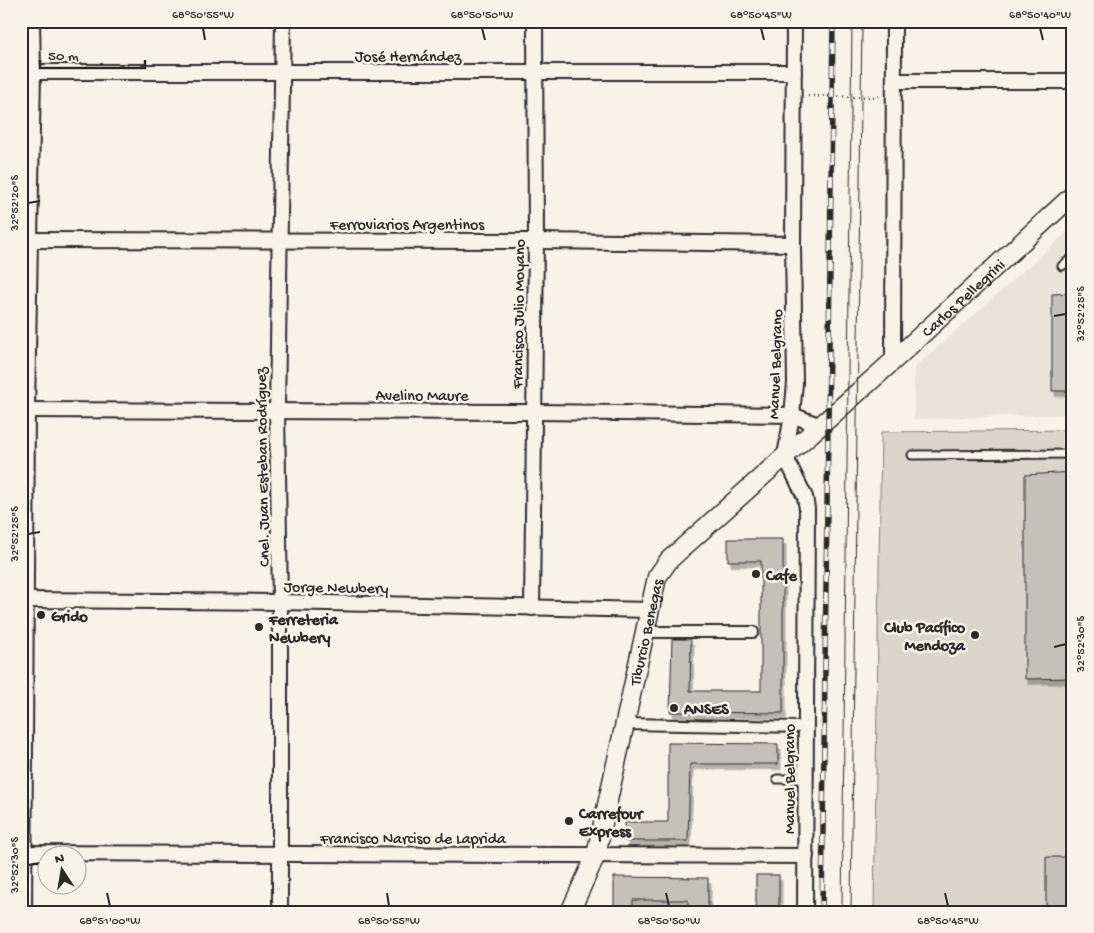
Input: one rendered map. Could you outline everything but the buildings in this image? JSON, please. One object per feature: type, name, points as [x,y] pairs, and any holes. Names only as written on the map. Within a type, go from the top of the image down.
[{"type":"street","points":[[24,912],[24,410],[27,72],[32,21]]},
{"type":"street","name":"Cnel. Juan Esteban Rodríguez","points":[[280,912],[280,602],[277,411],[283,21]]},
{"type":"street","name":"Francisco Julio Moyano","points":[[532,608],[536,241],[535,21]]},
{"type":"street","name":"Manuel Belgrano","points":[[794,21],[793,244],[795,383],[785,456],[805,497],[807,509],[805,912]]},
{"type":"street","points":[[893,361],[894,21]]},
{"type":"street","name":"José Hernández","points":[[27,72],[794,72]]},
{"type":"street","points":[[894,81],[1073,81]]},
{"type":"street","name":"Carlos Pellegrini","points":[[852,398],[1073,195]]},
{"type":"street","name":"Ferroviarios Argentinos","points":[[26,240],[536,241],[793,244]]},
{"type":"street","name":"Tiburcio Benegas","points":[[570,912],[596,855],[656,577],[669,560],[852,398]]},
{"type":"street","name":"Avelino Maure","points":[[24,410],[792,415],[821,426]]},
{"type":"street","name":"Jorge Newbery","points":[[24,600],[280,602],[650,610]]},
{"type":"street","points":[[645,632],[753,632]]},
{"type":"street","points":[[624,724],[805,727]]},
{"type":"street","name":"Francisco Narciso de Laprida","points":[[23,853],[806,856]]},
{"type":"lane","points":[[1062,266],[1073,257]]},
{"type":"lane","points":[[912,455],[1073,454]]},
{"type":"lane","points":[[777,779],[805,779]]},
{"type":"path","points":[[794,96],[894,98]]},
{"type":"shaded area","points":[[1073,227],[1073,414],[914,419],[914,368]]},
{"type":"shaded area","name":"Club Pacífico Mendoza","points":[[1073,430],[1073,912],[874,912],[881,432]]},
{"type":"tram line","points":[[842,912],[852,21]]},
{"type":"tram line","points":[[851,912],[862,21]]},
{"type":"railway","points":[[822,912],[833,21]]},
{"type":"place","name":"Cafe","points":[[756,574]]},
{"type":"place","name":"Grido","points":[[41,615]]},
{"type":"place","name":"Ferreteria Newbery","points":[[259,627]]},
{"type":"place","name":"Club Pacífico Mendoza","points":[[975,635]]},
{"type":"place","name":"ANSES","points":[[674,708]]},
{"type":"place","name":"Carrefour Express","points":[[569,821]]}]
